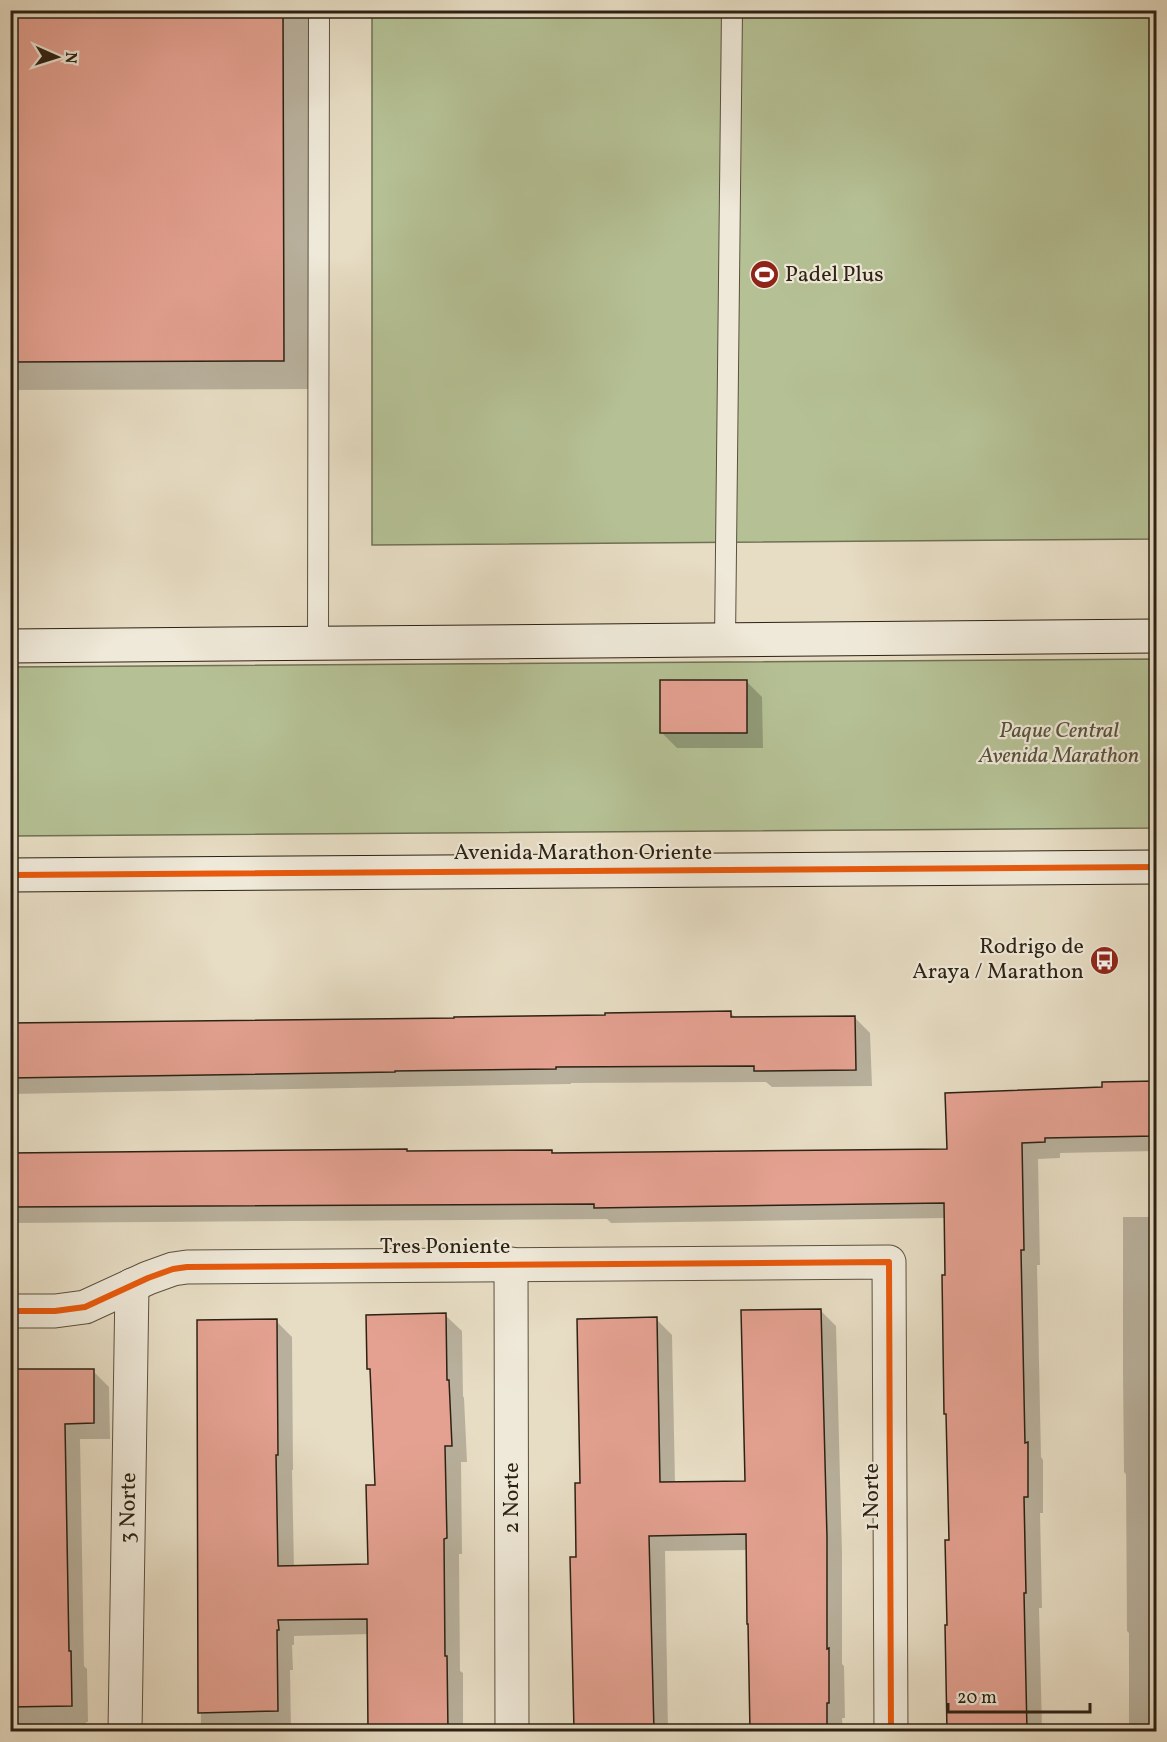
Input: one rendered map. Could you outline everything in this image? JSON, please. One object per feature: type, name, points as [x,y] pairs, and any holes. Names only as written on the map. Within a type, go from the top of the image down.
[{"type":"main road","points":[[10,646],[1156,636]]},
{"type":"main road","name":"Avenida Marathon Oriente","points":[[10,875],[1156,867]]},
{"type":"main road","name":"Tres Poniente","points":[[10,1311],[55,1311],[85,1307],[132,1285],[173,1269],[187,1267],[889,1262]]},
{"type":"main road","name":"1 Norte","points":[[889,1262],[891,1731]]},
{"type":"main road","name":"2 Norte","points":[[511,1264],[512,1731]]},
{"type":"main road","name":"3 Norte","points":[[125,1731],[132,1285]]},
{"type":"lane","points":[[318,644],[319,10]]},
{"type":"lane","points":[[725,640],[732,10]]},
{"type":"green space","name":"Padel Plus","points":[[372,11],[1156,11],[1156,539],[372,545]]},
{"type":"green space","name":"Paque Central Avenida Marathon","points":[[1156,659],[1156,828],[11,836],[10,667]]},
{"type":"building","points":[[10,10],[283,10],[284,361],[10,362]]},
{"type":"building","points":[[660,680],[747,680],[747,733],[660,733]]},
{"type":"building","points":[[731,1011],[731,1017],[855,1016],[856,1070],[754,1071],[754,1066],[556,1067],[556,1069],[10,1078],[10,1023],[454,1018]]},
{"type":"building","points":[[1156,1081],[1156,1136],[1045,1138],[1045,1142],[1022,1143],[1024,1250],[1021,1250],[1025,1443],[1028,1442],[1028,1497],[1024,1497],[1027,1731],[947,1731],[945,1540],[949,1540],[946,1414],[944,1414],[942,1275],[945,1275],[944,1203],[594,1208],[594,1204],[10,1207],[10,1153],[407,1149],[407,1151],[552,1150],[552,1153],[947,1149],[945,1093],[1102,1087],[1102,1082]]},
{"type":"building","points":[[821,1309],[827,1537],[827,1649],[829,1648],[827,1731],[750,1731],[746,1534],[649,1536],[654,1731],[574,1731],[570,1557],[576,1557],[575,1483],[580,1483],[577,1319],[657,1317],[660,1482],[745,1481],[741,1310]]},
{"type":"building","points":[[446,1313],[447,1380],[449,1380],[452,1446],[445,1446],[447,1538],[444,1539],[445,1656],[447,1656],[448,1731],[368,1731],[367,1619],[278,1620],[278,1711],[198,1713],[197,1320],[277,1319],[278,1566],[368,1564],[366,1485],[375,1485],[370,1369],[367,1369],[366,1315]]},
{"type":"building","points":[[10,1369],[94,1369],[94,1423],[65,1424],[72,1706],[10,1707]]},
{"type":"cycle path","points":[[10,875],[1156,867]]},
{"type":"cycle path","points":[[10,1311],[55,1311],[85,1307],[148,1278],[173,1269],[187,1267],[889,1262],[891,1732]]},
{"type":"place","name":"Padel Plus","points":[[764,275]]},
{"type":"place","name":"Rodrigo de Araya / Marathon","points":[[1105,960]]}]
